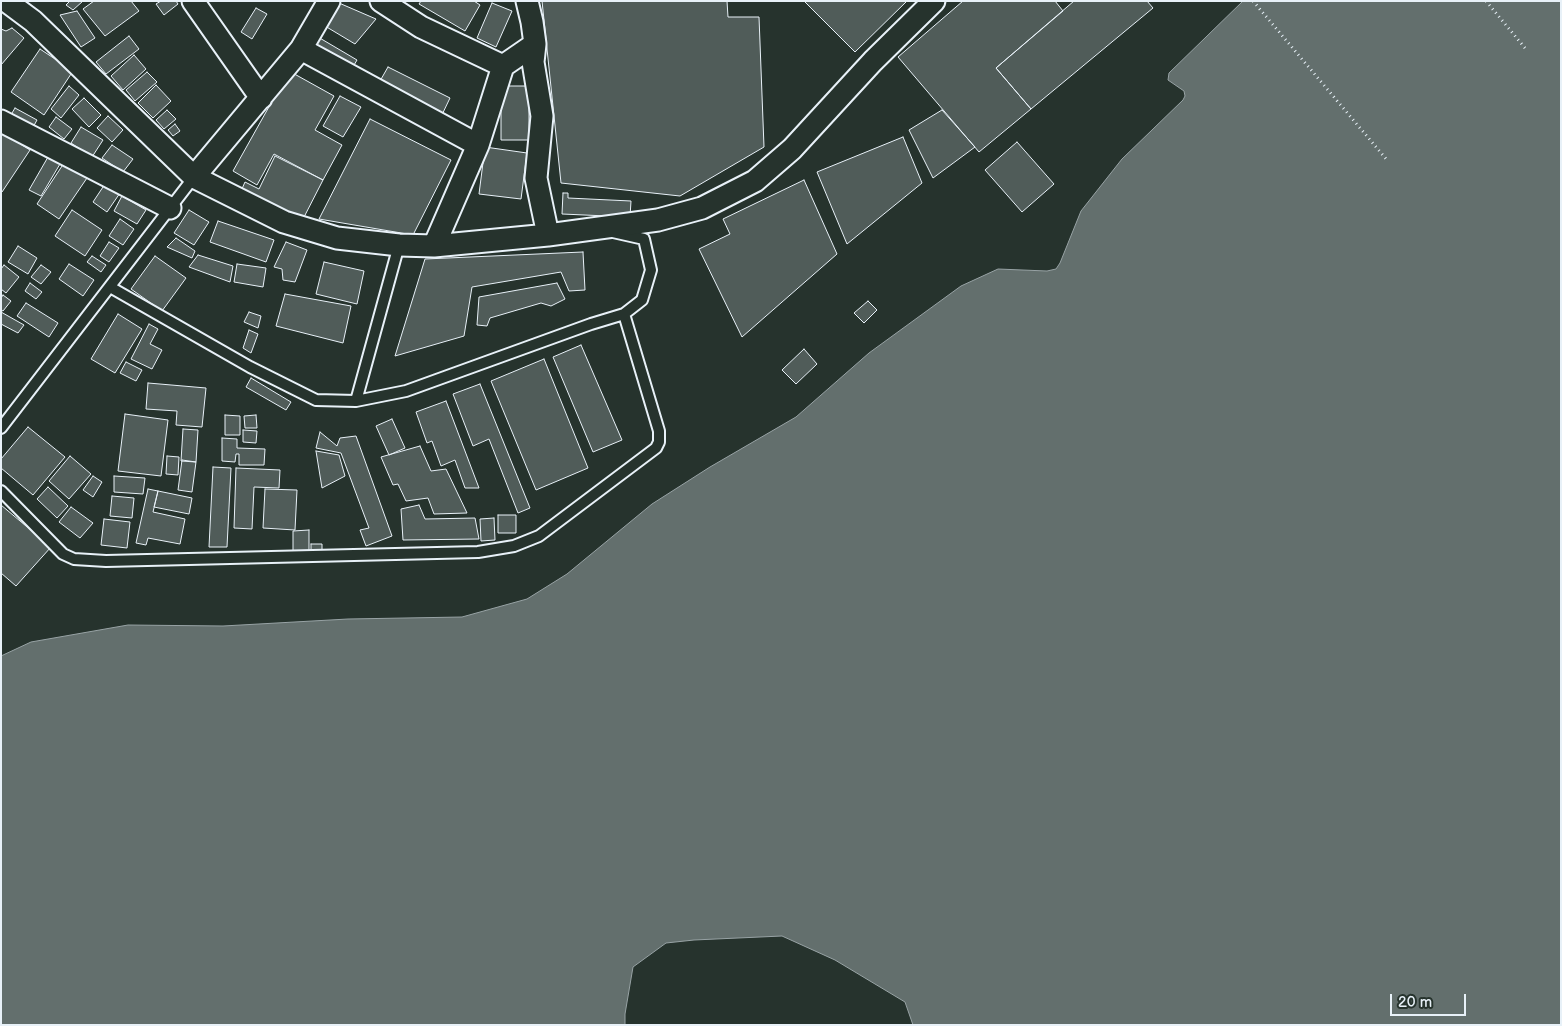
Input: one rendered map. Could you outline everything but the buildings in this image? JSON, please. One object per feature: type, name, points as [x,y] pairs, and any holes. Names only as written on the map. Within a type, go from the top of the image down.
[{"type":"street","points":[[6,1],[33,21],[194,177],[284,222],[337,238],[399,245],[434,246],[548,235],[658,220],[702,208],[755,181],[792,149],[873,61],[934,1]]},
{"type":"street","points":[[193,1],[261,98]]},
{"type":"street","points":[[194,177],[301,49],[329,1]]},
{"type":"street","points":[[381,1],[421,27],[503,66]]},
{"type":"street","points":[[527,1],[535,44],[533,62],[542,116],[536,178],[548,235]]},
{"type":"street","points":[[434,246],[478,145],[503,66],[535,44]]},
{"type":"street","points":[[301,49],[478,145]]},
{"type":"street","points":[[1,121],[170,208]]},
{"type":"lane","points":[[1,428],[194,177]]},
{"type":"lane","points":[[110,287],[250,367],[316,400],[356,401],[406,391],[591,324],[624,314],[642,300],[651,270],[644,239],[594,228]]},
{"type":"lane","points":[[356,401],[399,245]]},
{"type":"lane","points":[[1,491],[63,554],[74,559],[106,561],[478,552],[514,546],[538,536],[656,448],[659,442],[659,431],[624,314]]},
{"type":"path","points":[[1253,1],[1387,160]]},
{"type":"path","points":[[1486,1],[1525,48]]},
{"type":"shaded area","points":[[1243,1],[1561,1],[1561,1025],[913,1025],[905,1002],[835,960],[782,936],[666,943],[633,967],[625,1014],[625,1025],[1,1025],[1,656],[31,642],[128,625],[223,626],[348,619],[462,617],[527,599],[567,574],[652,504],[710,467],[796,417],[869,353],[961,286],[998,269],[1047,271],[1056,269],[1081,211],[1122,159],[1183,100],[1185,96],[1184,91],[1168,80],[1169,73]]}]
